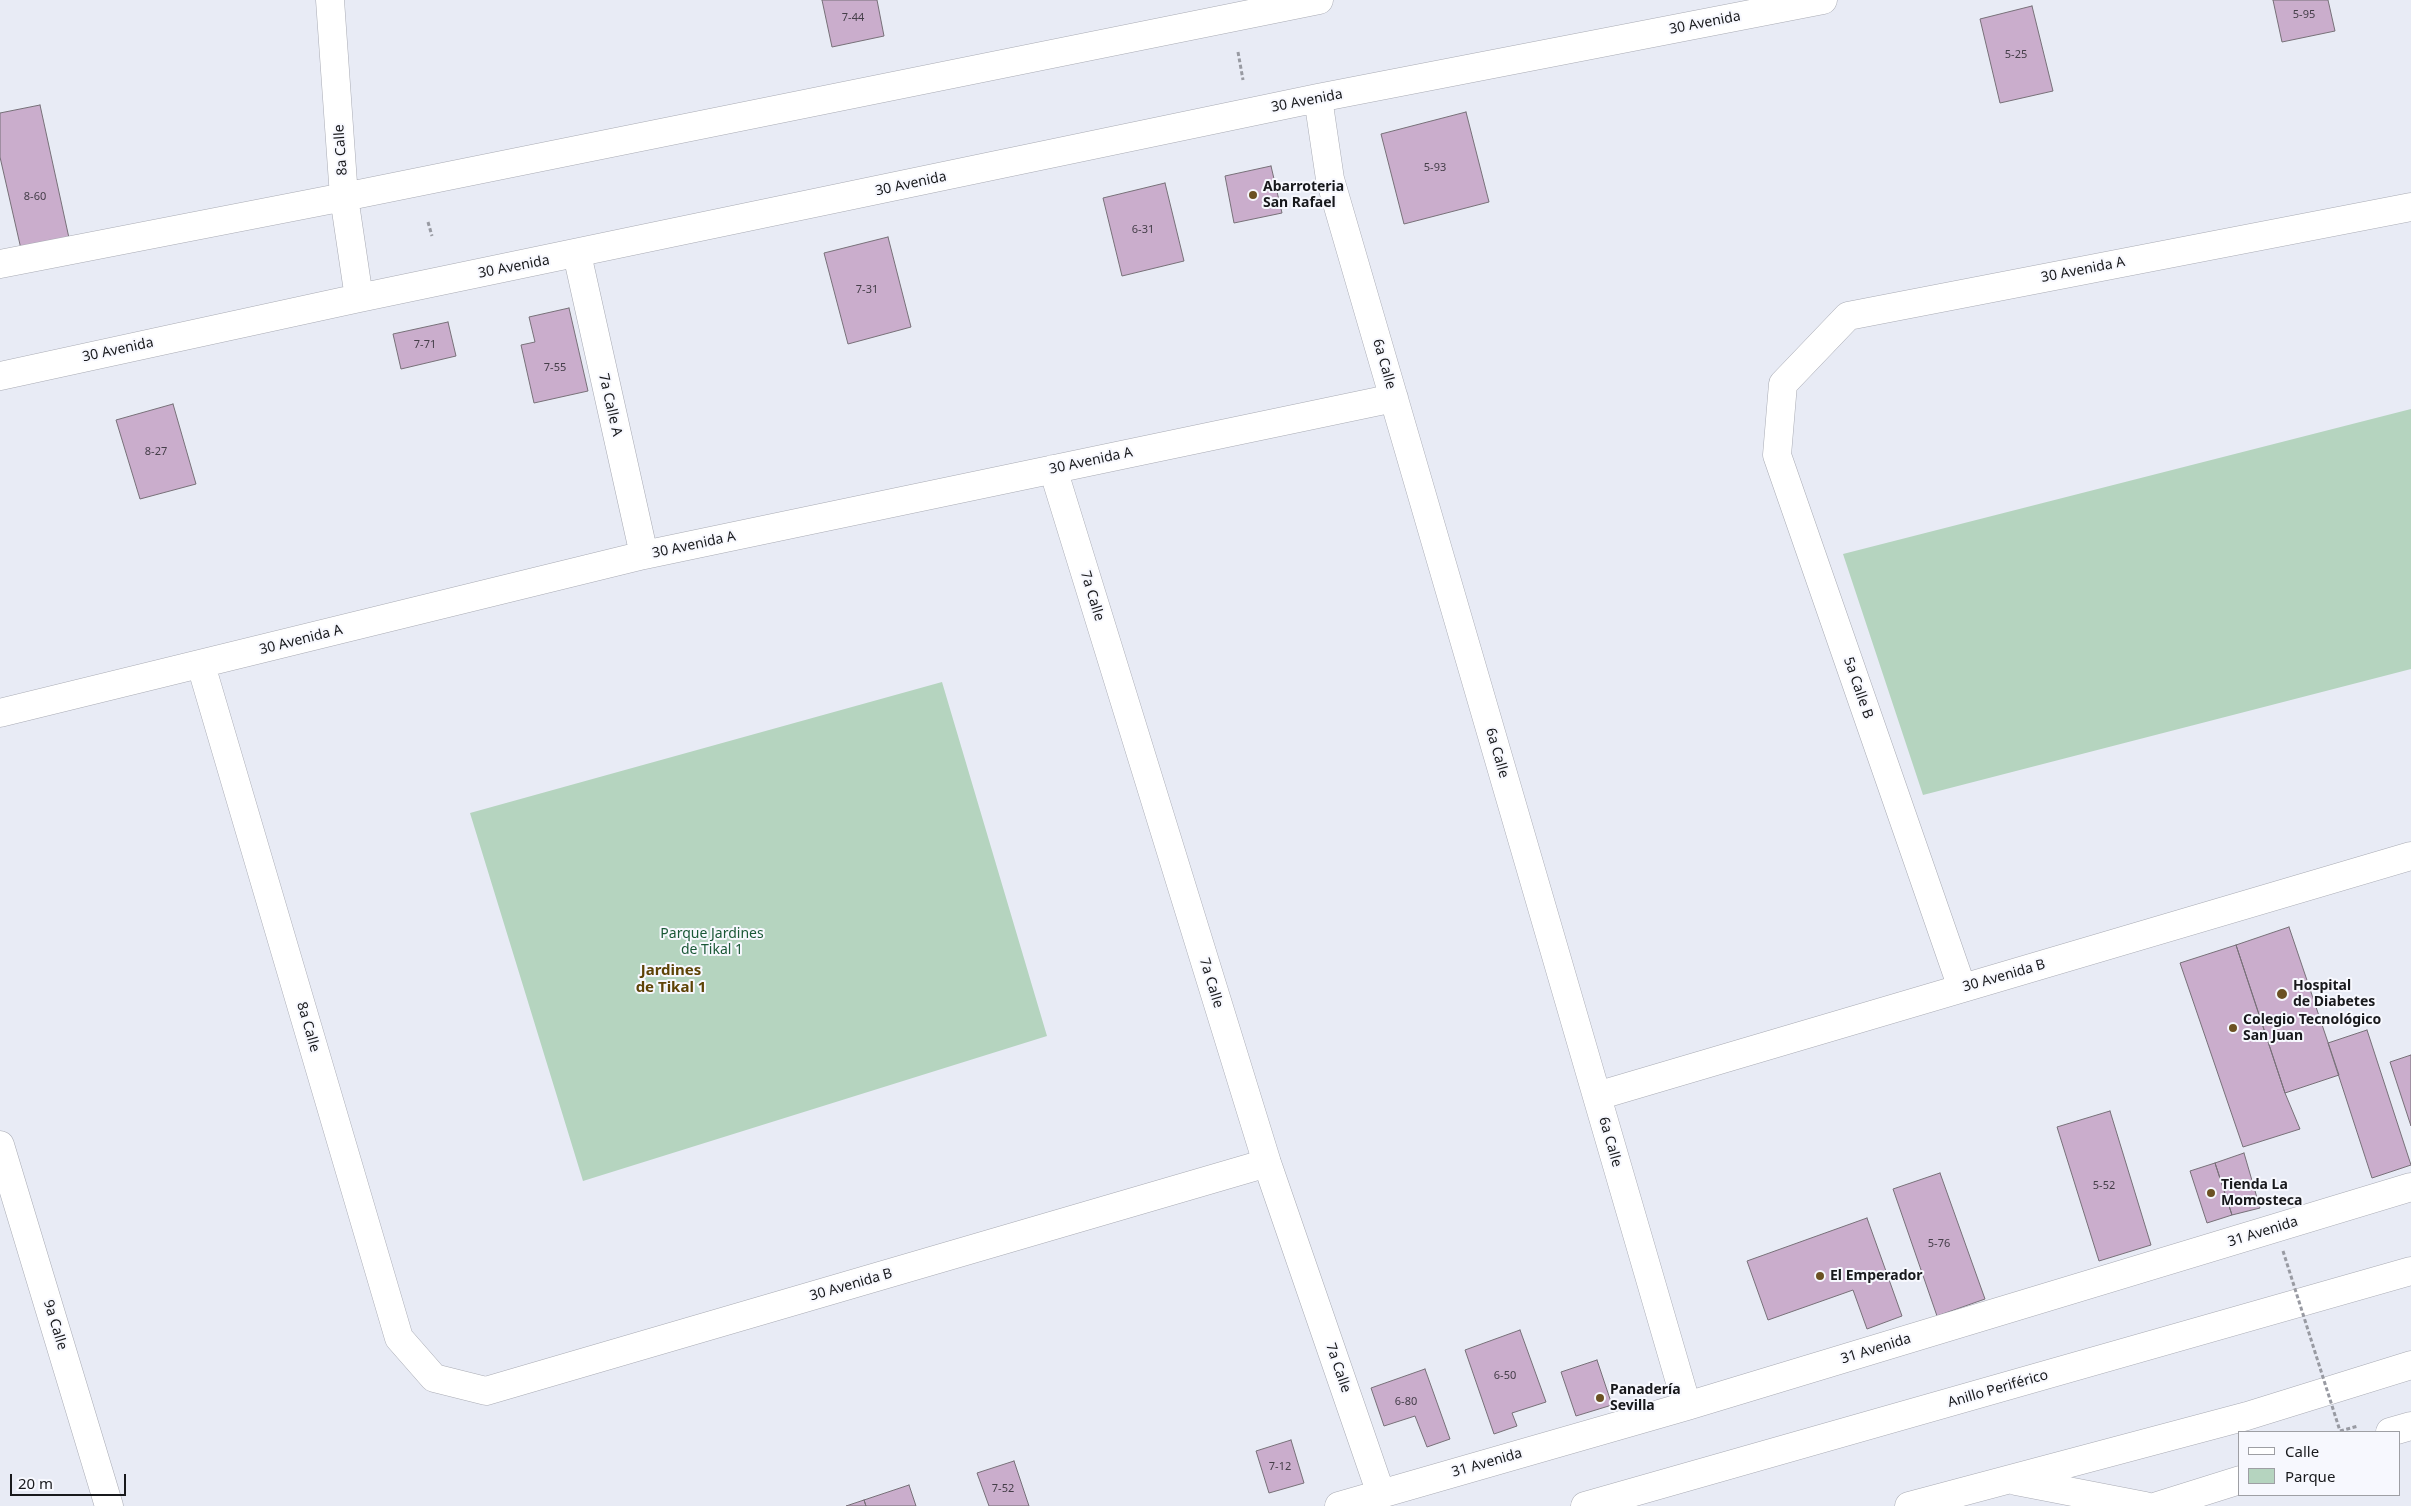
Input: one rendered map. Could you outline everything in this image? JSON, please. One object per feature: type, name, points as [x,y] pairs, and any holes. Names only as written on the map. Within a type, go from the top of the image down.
[{"type":"main road","name":"8a Calle","points":[[330,0],[344,197],[359,298]]},
{"type":"main road","points":[[0,264],[344,197],[1272,5],[1319,0]]},
{"type":"main road","name":"30 Avenida","points":[[0,376],[359,298],[1318,98],[1823,0]]},
{"type":"main road","name":"6a Calle","points":[[1318,98],[1330,179],[1687,1406]]},
{"type":"main road","name":"30 Avenida A","points":[[1784,384],[1848,316],[2411,207]]},
{"type":"main road","name":"7a Calle A","points":[[577,254],[644,556]]},
{"type":"main road","name":"5a Calle B","points":[[1784,384],[1777,455],[1962,988]]},
{"type":"main road","name":"30 Avenida A","points":[[0,713],[644,556],[1394,398]]},
{"type":"main road","name":"7a Calle","points":[[1053,469],[1267,1163],[1381,1494]]},
{"type":"main road","name":"8a Calle","points":[[201,665],[399,1338],[434,1378]]},
{"type":"main road","name":"30 Avenida B","points":[[1597,1096],[2411,856]]},
{"type":"main road","name":"9a Calle","points":[[0,1145],[109,1506]]},
{"type":"main road","name":"30 Avenida B","points":[[434,1378],[486,1391],[1267,1163]]},
{"type":"main road","name":"31 Avenida","points":[[1339,1506],[1687,1406],[2411,1187]]},
{"type":"main road","name":"Anillo Periférico","points":[[1585,1506],[2411,1271]]},
{"type":"main road","points":[[1909,1506],[2247,1416],[2411,1365]]},
{"type":"main road","points":[[2394,1431],[2411,1426]]},
{"type":"main road","points":[[2010,1479],[2145,1506]]},
{"type":"main road","points":[[2157,1506],[2238,1481]]},
{"type":"path","points":[[1238,47],[1243,78]]},
{"type":"path","points":[[428,222],[432,236]]},
{"type":"path","points":[[2283,1251],[2340,1430]]},
{"type":"green space","points":[[2411,409],[2411,669],[1923,795],[1843,554]]},
{"type":"green space","name":"Parque Jardines de Tikal 1","points":[[942,682],[1047,1036],[583,1181],[470,813]]},
{"type":"building","points":[[822,0],[877,0],[884,36],[832,47]]},
{"type":"building","points":[[2273,0],[2328,0],[2335,31],[2282,42]]},
{"type":"building","points":[[2032,6],[2053,91],[2000,103],[1980,19]]},
{"type":"building","points":[[40,105],[69,238],[21,249],[0,157],[0,113]]},
{"type":"building","points":[[1466,112],[1489,202],[1404,224],[1381,134]]},
{"type":"building","name":"Abarroteria San Rafael","points":[[1271,166],[1282,213],[1234,223],[1225,176]]},
{"type":"building","points":[[1165,183],[1184,261],[1122,276],[1103,198]]},
{"type":"building","points":[[888,237],[911,327],[848,344],[824,253]]},
{"type":"building","points":[[569,308],[588,391],[534,403],[521,345],[535,342],[529,317]]},
{"type":"building","points":[[448,322],[456,356],[401,369],[393,334]]},
{"type":"building","points":[[173,404],[196,484],[140,499],[116,420]]},
{"type":"building","name":"Hospital de Diabetes","points":[[2289,927],[2339,1075],[2285,1093],[2236,945]]},
{"type":"building","name":"Colegio Tecnológico San Juan","points":[[2236,945],[2285,1093],[2300,1129],[2243,1147],[2180,963]]},
{"type":"building","points":[[2367,1030],[2411,1165],[2372,1178],[2328,1043]]},
{"type":"building","points":[[2411,1055],[2411,1126],[2390,1062]]},
{"type":"building","points":[[2110,1111],[2151,1245],[2099,1261],[2057,1127]]},
{"type":"building","points":[[2244,1153],[2260,1208],[2232,1215],[2215,1163]]},
{"type":"building","name":"Tienda La Momosteca","points":[[2215,1163],[2232,1215],[2207,1223],[2190,1171]]},
{"type":"building","points":[[1940,1173],[1985,1299],[1937,1316],[1893,1189]]},
{"type":"building","name":"El Emperador","points":[[1867,1218],[1902,1316],[1867,1329],[1853,1290],[1768,1320],[1747,1261]]},
{"type":"building","points":[[1520,1330],[1546,1402],[1512,1413],[1517,1426],[1494,1434],[1465,1350]]},
{"type":"building","points":[[1597,1360],[1612,1405],[1576,1416],[1561,1372]]},
{"type":"building","points":[[1425,1369],[1450,1439],[1427,1447],[1415,1416],[1384,1426],[1371,1388]]},
{"type":"building","points":[[1291,1440],[1304,1483],[1269,1493],[1256,1451]]},
{"type":"building","points":[[1014,1461],[1029,1506],[989,1506],[977,1473]]},
{"type":"building","points":[[909,1485],[916,1506],[866,1506],[864,1500]]},
{"type":"building","points":[[864,1500],[866,1506],[846,1506]]},
{"type":"place","name":"Abarroteria San Rafael","points":[[1253,195]]},
{"type":"place","name":"Hospital de Diabetes","points":[[2282,994]]},
{"type":"place","name":"Colegio Tecnológico San Juan","points":[[2233,1028]]},
{"type":"place","name":"Tienda La Momosteca","points":[[2211,1193]]},
{"type":"place","name":"El Emperador","points":[[1820,1276]]},
{"type":"place","name":"Panadería Sevilla","points":[[1600,1398]]},
{"type":"district","name":"Jardines de Tikal 1","points":[[671,980]]}]
